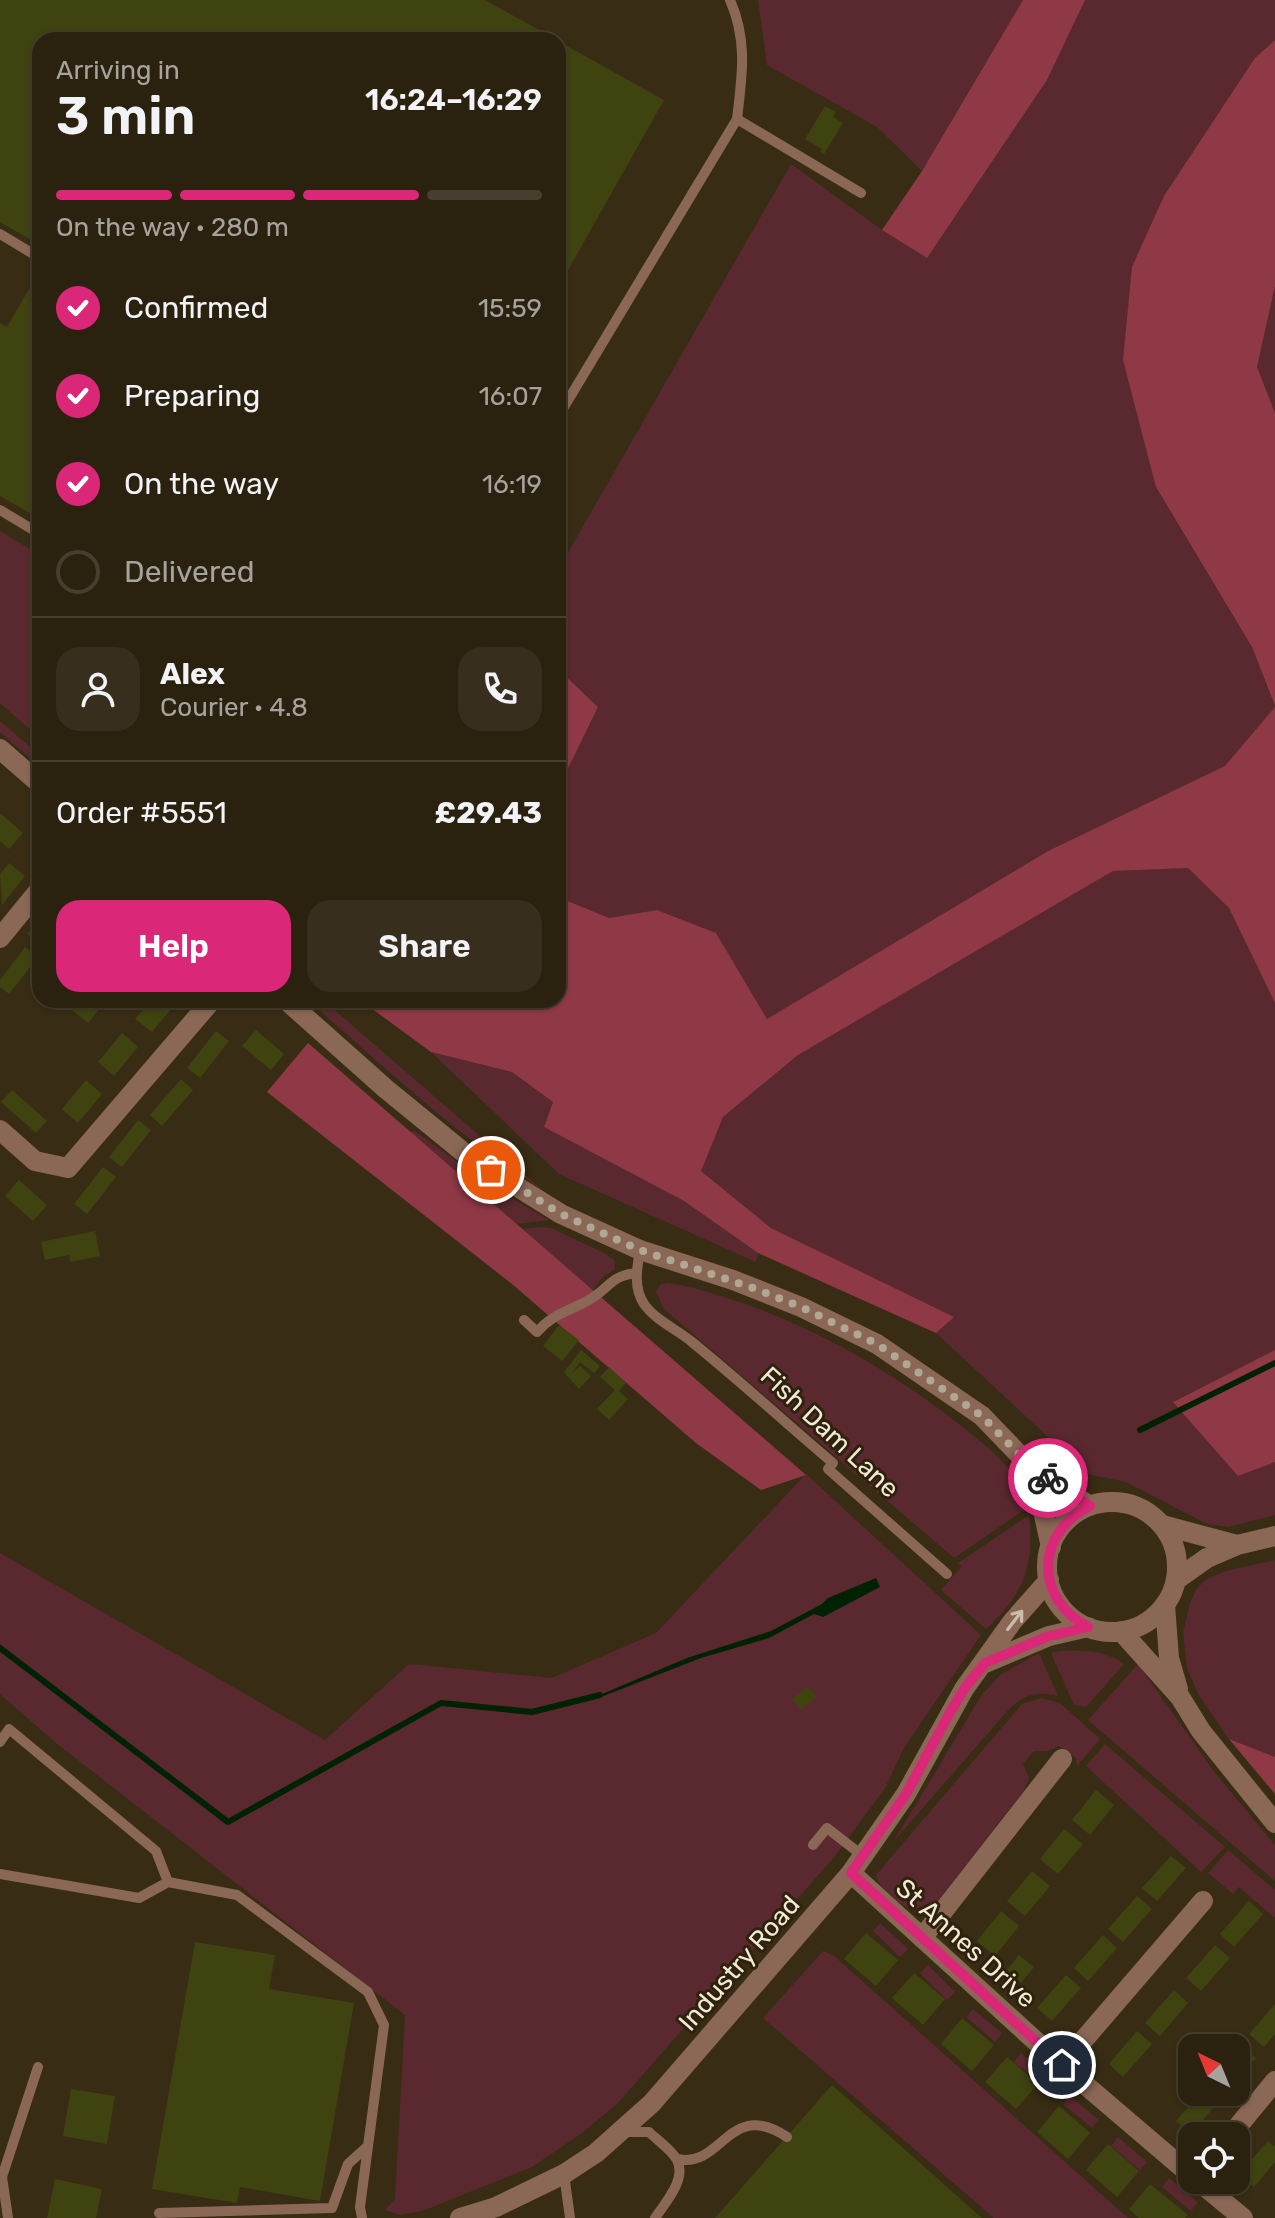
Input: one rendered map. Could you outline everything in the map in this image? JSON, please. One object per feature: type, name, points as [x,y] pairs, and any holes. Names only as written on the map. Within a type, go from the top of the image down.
[{"type":"street","points":[[0,749],[32,777]]},
{"type":"street","points":[[0,938],[32,899]]},
{"type":"street","points":[[0,1130],[35,1161],[68,1168],[205,1008]]},
{"type":"street","points":[[295,1008],[468,1156],[561,1214],[640,1250],[801,1307],[877,1344],[982,1416],[1034,1470],[1090,1506]]},
{"type":"street","points":[[1034,1470],[1051,1547]]},
{"type":"street","points":[[1113,1503],[1137,1507],[1162,1525],[1175,1551],[1176,1580],[1165,1605],[1153,1618],[1138,1627],[1121,1631],[1088,1627],[1074,1620],[1062,1608],[1049,1580],[1051,1547],[1066,1522],[1090,1506],[1113,1503]]},
{"type":"street","points":[[1162,1525],[1237,1545]]},
{"type":"street","points":[[1176,1580],[1207,1558],[1237,1545],[1275,1536]]},
{"type":"street","name":"Industry Road","points":[[460,2218],[496,2207],[564,2174],[623,2132],[652,2103],[857,1864],[906,1794],[964,1689],[1012,1622],[1049,1580]]},
{"type":"street","points":[[1165,1605],[1169,1658],[1180,1697]]},
{"type":"street","name":"Industry Road","points":[[985,1663],[1049,1636],[1088,1627]]},
{"type":"street","points":[[1121,1631],[1180,1697],[1201,1731],[1275,1823]]},
{"type":"street","points":[[922,1938],[1050,1765]]},
{"type":"street","name":"St Annes Drive","points":[[857,1864],[922,1938],[1062,2065],[1178,2164]]},
{"type":"street","points":[[1062,2065],[1203,1901]]},
{"type":"street","points":[[1241,2122],[1275,2081]]},
{"type":"street","points":[[1214,2194],[1243,2218]]},
{"type":"lane","points":[[566,404],[737,119],[745,58],[736,13],[730,0]]},
{"type":"lane","points":[[737,119],[861,193]]},
{"type":"lane","points":[[0,234],[32,253]]},
{"type":"lane","points":[[0,510],[32,529]]},
{"type":"lane","points":[[524,1320],[537,1332],[548,1318],[594,1297],[614,1278],[636,1273],[640,1250]]},
{"type":"lane","name":"Fish Dam Lane","points":[[636,1273],[639,1294],[651,1311],[692,1341],[833,1463],[828,1469],[947,1574]]},
{"type":"lane","points":[[0,1742],[9,1729],[156,1851],[168,1882]]},
{"type":"lane","points":[[813,1845],[827,1828],[857,1864]]},
{"type":"lane","points":[[0,1874],[139,1898],[168,1882],[237,1895],[368,1992],[384,2025],[360,2207],[362,2218]]},
{"type":"lane","points":[[8,2218],[1,2177],[38,2067]]},
{"type":"lane","points":[[649,2132],[652,2103]]},
{"type":"lane","points":[[623,2132],[649,2132],[677,2159],[688,2162],[704,2157],[729,2133],[743,2126],[767,2126],[787,2137]]},
{"type":"lane","points":[[159,2213],[332,2208],[348,2164],[368,2146]]},
{"type":"lane","points":[[655,2218],[674,2190],[679,2170],[677,2159]]},
{"type":"lane","points":[[564,2174],[570,2218]]},
{"type":"shaded area","points":[[758,0],[1023,0],[922,171],[877,127],[767,65]]},
{"type":"shaded area","points":[[1023,0],[1085,0],[1047,80],[927,258],[882,230],[922,171]]},
{"type":"shaded area","points":[[1085,0],[1275,0],[1275,40],[1255,58],[1156,487],[1252,647],[1275,707],[1226,766],[1048,851],[767,1019],[716,933],[657,910],[609,918],[566,900],[566,773],[598,707],[566,677],[566,556],[791,164],[882,230],[927,258],[1047,80]]},
{"type":"shaded area","points":[[1275,40],[1275,286],[1257,367],[1275,413],[1275,706],[1252,647],[1156,487],[1123,360],[1132,267],[1164,196],[1255,58]]},
{"type":"shaded area","points":[[1275,286],[1275,413],[1257,367]]},
{"type":"shaded area","points":[[0,531],[32,550],[32,731],[0,703]]},
{"type":"shaded area","points":[[566,677],[598,707],[566,773]]},
{"type":"shaded area","points":[[1275,707],[1275,1003],[1229,908],[1188,868],[1113,871],[798,1055],[723,1117],[701,1171],[771,1228],[954,1317],[936,1333],[758,1253],[684,1201],[544,1127],[553,1102],[512,1072],[431,1052],[371,1008],[566,1008],[566,900],[609,918],[657,910],[716,933],[767,1019],[1048,851],[1225,766]]},
{"type":"shaded area","points":[[0,721],[32,748],[32,760],[0,732]]},
{"type":"shaded area","points":[[1188,868],[1229,908],[1275,1003],[1275,1350],[1174,1401],[1238,1476],[1275,1462],[1275,1515],[1228,1527],[1207,1524],[1126,1482],[1088,1474],[936,1333],[953,1317],[771,1228],[700,1170],[723,1117],[798,1055],[1113,871]]},
{"type":"shaded area","points":[[317,1008],[332,1008],[541,1189],[479,1146]]},
{"type":"shaded area","points":[[308,1043],[806,1475],[761,1490],[696,1443],[512,1284],[267,1092]]},
{"type":"shaded area","points":[[431,1052],[512,1072],[553,1102],[544,1127],[684,1201],[758,1253],[756,1262],[559,1174]]},
{"type":"shaded area","points":[[415,1131],[490,1186],[549,1220],[515,1224],[410,1132]]},
{"type":"shaded area","points":[[551,1228],[606,1254],[614,1260],[615,1269],[603,1277],[593,1290],[520,1229]]},
{"type":"shaded area","points":[[661,1284],[701,1290],[764,1311],[825,1338],[883,1371],[994,1453],[1019,1484],[1027,1508],[954,1558],[664,1309],[656,1292]]},
{"type":"shaded area","points":[[1275,1350],[1275,1462],[1238,1476],[1173,1402]]},
{"type":"shaded area","points":[[806,1474],[981,1635],[904,1748],[885,1788],[835,1856],[618,2103],[582,2133],[532,2167],[425,2210],[400,2215],[385,2210],[395,2199],[405,2015],[56,1743],[0,1694],[0,1553],[325,1740],[409,1664],[552,1678],[656,1633]]},
{"type":"shaded area","points":[[1029,1515],[1030,1550],[1024,1578],[1009,1604],[986,1629],[941,1590],[962,1566],[958,1563]]},
{"type":"shaded area","points":[[1275,1560],[1275,1757],[1229,1739],[1198,1694],[1187,1668],[1183,1633],[1190,1603],[1197,1588],[1207,1579],[1226,1571]]},
{"type":"shaded area","points":[[876,1578],[880,1587],[823,1617],[814,1614],[769,1638],[701,1658],[595,1697],[687,1658],[771,1631],[828,1598]]},
{"type":"shaded area","points":[[1039,1653],[1058,1696],[1032,1695],[1010,1708],[894,1841],[981,1696],[1000,1675]]},
{"type":"shaded area","points":[[1051,1653],[1101,1653],[1124,1664],[1086,1707],[1074,1705]]},
{"type":"shaded area","points":[[1138,1664],[1215,1773],[1275,1845],[1275,1881],[1088,1720]]},
{"type":"shaded area","points":[[1041,1698],[1060,1703],[1100,1739],[1077,1766],[1076,1758],[1059,1746],[1048,1751],[1034,1751],[1023,1764],[1029,1778],[1024,1790],[937,1902],[918,1910],[902,1904],[882,1886],[876,1875],[1022,1704]]},
{"type":"shaded area","points":[[1229,1739],[1275,1757],[1275,1794]]},
{"type":"shaded area","points":[[1105,1744],[1225,1847],[1201,1872],[1086,1766]]},
{"type":"shaded area","points":[[1228,1850],[1275,1890],[1275,1918],[1239,1887],[1233,1894],[1208,1873]]},
{"type":"shaded area","points":[[880,1923],[908,1949],[900,1957],[873,1931]]},
{"type":"shaded area","points":[[823,1951],[834,1956],[1128,2218],[994,2218],[763,2018]]},
{"type":"shaded area","points":[[928,1965],[955,1992],[947,2000],[920,1973]]},
{"type":"shaded area","points":[[973,2009],[1002,2033],[995,2042],[966,2017]]},
{"type":"shaded area","points":[[1021,2053],[1050,2078],[1043,2086],[1014,2062]]},
{"type":"shaded area","points":[[1070,2096],[1099,2120],[1092,2128],[1063,2104]]},
{"type":"shaded area","points":[[1118,2137],[1147,2162],[1140,2170],[1111,2146]]},
{"type":"shaded area","points":[[1169,2178],[1178,2185],[1178,2194],[1188,2194],[1198,2202],[1191,2211],[1162,2187]]},
{"type":"building","points":[[0,0],[485,0],[543,32],[32,32],[32,240],[0,222]]},
{"type":"building","points":[[566,45],[664,100],[566,274]]},
{"type":"building","points":[[825,106],[836,112],[833,117],[843,123],[824,154],[820,152],[822,149],[805,139]]},
{"type":"building","points":[[32,284],[32,514],[0,496],[0,323],[7,327]]},
{"type":"building","points":[[0,813],[23,833],[9,849],[0,841]]},
{"type":"building","points":[[9,863],[25,876],[2,905],[0,874]]},
{"type":"building","points":[[25,947],[32,952],[32,965],[9,994],[0,987],[0,980]]},
{"type":"building","points":[[72,1008],[100,1008],[88,1023]]},
{"type":"building","points":[[144,1008],[172,1008],[152,1032],[135,1019]]},
{"type":"building","points":[[256,1030],[284,1054],[271,1070],[242,1046]]},
{"type":"building","points":[[216,1031],[229,1041],[200,1078],[187,1068]]},
{"type":"building","points":[[122,1033],[138,1047],[114,1076],[98,1062]]},
{"type":"building","points":[[181,1079],[193,1090],[162,1126],[150,1115]]},
{"type":"building","points":[[86,1080],[102,1094],[78,1123],[62,1109]]},
{"type":"building","points":[[12,1090],[47,1121],[36,1133],[1,1102]]},
{"type":"building","points":[[138,1120],[151,1130],[122,1167],[109,1157]]},
{"type":"building","points":[[103,1167],[116,1177],[87,1214],[74,1204]]},
{"type":"building","points":[[19,1180],[47,1205],[33,1221],[5,1196]]},
{"type":"building","points":[[95,1231],[100,1256],[70,1262],[69,1255],[45,1260],[41,1242]]},
{"type":"building","points":[[559,1325],[579,1340],[562,1361],[543,1346]]},
{"type":"building","points":[[581,1350],[600,1366],[594,1373],[580,1362],[571,1374],[580,1366],[591,1376],[579,1389],[564,1372]]},
{"type":"building","points":[[609,1367],[626,1383],[619,1391],[628,1399],[609,1420],[597,1409],[615,1390],[600,1377]]},
{"type":"building","points":[[808,1686],[817,1697],[801,1710],[792,1699]]},
{"type":"building","points":[[1096,1790],[1114,1805],[1090,1835],[1072,1820]]},
{"type":"building","points":[[1064,1829],[1083,1844],[1058,1874],[1040,1859]]},
{"type":"building","points":[[1171,1856],[1186,1868],[1157,1901],[1142,1888]]},
{"type":"building","points":[[1032,1871],[1050,1886],[1025,1916],[1007,1901]]},
{"type":"building","points":[[1137,1896],[1152,1909],[1123,1942],[1108,1929]]},
{"type":"building","points":[[1249,1901],[1263,1914],[1234,1947],[1220,1934]]},
{"type":"building","points":[[1001,1911],[1019,1926],[995,1956],[977,1941]]},
{"type":"building","points":[[866,1933],[898,1960],[876,1986],[844,1959]]},
{"type":"building","points":[[1103,1935],[1117,1948],[1088,1981],[1074,1968]]},
{"type":"building","points":[[195,1942],[275,1955],[269,1989],[354,2003],[320,2201],[240,2187],[237,2203],[152,2189]]},
{"type":"building","points":[[1215,1945],[1230,1958],[1201,1991],[1186,1978]]},
{"type":"building","points":[[1019,1955],[1034,1967],[1021,1983],[1006,1971]]},
{"type":"building","points":[[914,1973],[945,1999],[923,2025],[892,1998]]},
{"type":"building","points":[[1066,1975],[1081,1988],[1052,2021],[1037,2008]]},
{"type":"building","points":[[1174,1990],[1188,2003],[1160,2036],[1145,2023]]},
{"type":"building","points":[[1275,2004],[1275,2034],[1264,2047],[1249,2034]]},
{"type":"building","points":[[962,2018],[994,2045],[972,2071],[941,2044]]},
{"type":"building","points":[[1137,2031],[1152,2044],[1123,2077],[1109,2064]]},
{"type":"building","points":[[1007,2057],[1038,2084],[1016,2109],[985,2082]]},
{"type":"building","points":[[832,2085],[982,2218],[715,2218]]},
{"type":"building","points":[[71,2089],[115,2096],[107,2144],[63,2136]]},
{"type":"building","points":[[1059,2106],[1090,2133],[1068,2159],[1037,2132]]},
{"type":"building","points":[[1189,2106],[1215,2106],[1201,2122],[1176,2121]]},
{"type":"building","points":[[1268,2141],[1275,2147],[1275,2162],[1254,2187],[1250,2184],[1250,2161]]},
{"type":"building","points":[[1108,2144],[1139,2171],[1117,2197],[1086,2170]]},
{"type":"building","points":[[55,2179],[102,2189],[96,2218],[47,2218]]},
{"type":"building","points":[[1150,2184],[1188,2215],[1185,2218],[1139,2218],[1129,2209]]},
{"type":"waterway","points":[[1140,1430],[1275,1363]]},
{"type":"waterway","points":[[0,1648],[228,1822],[441,1703],[532,1712],[600,1695]]},
{"type":"way so far","points":[[491,1170],[561,1214],[640,1250],[756,1289],[877,1344],[982,1416],[1034,1470],[1048,1478]]},
{"type":"route","points":[[1048,1478],[1090,1506],[1066,1522],[1057,1534],[1048,1563],[1049,1580],[1062,1608],[1074,1620],[1088,1627],[1049,1636],[985,1663],[964,1689],[906,1794],[851,1873],[1062,2065]]}]
